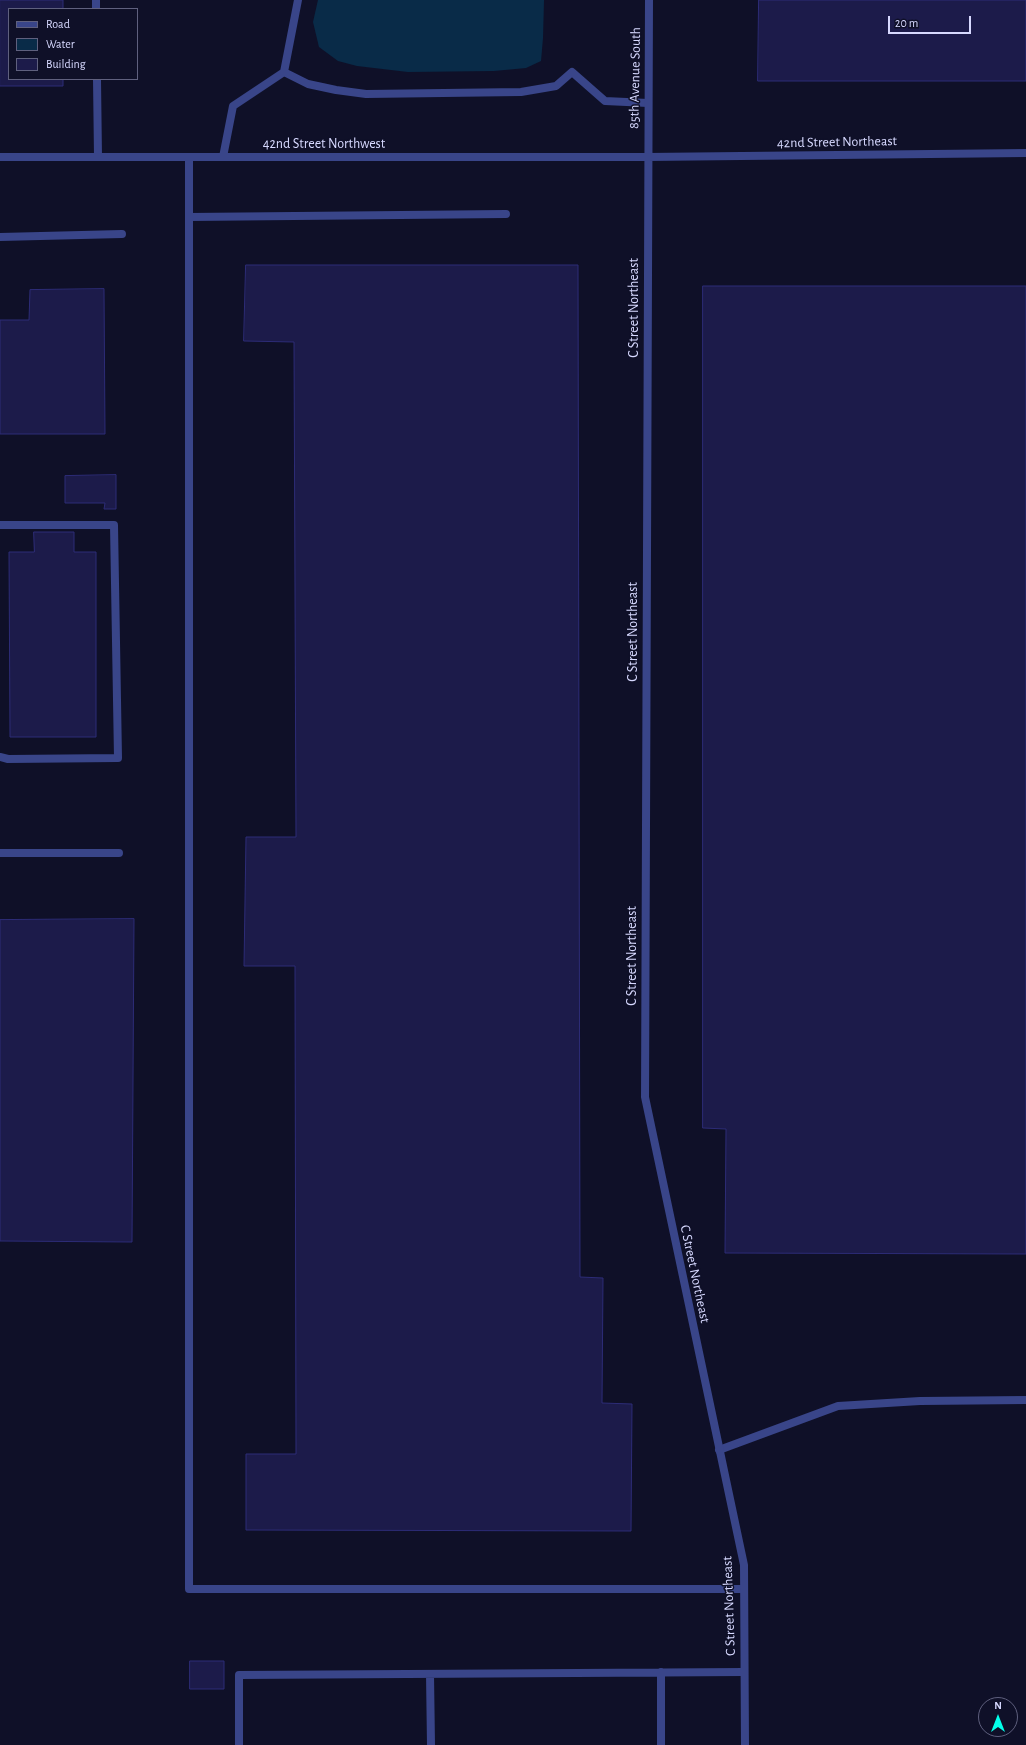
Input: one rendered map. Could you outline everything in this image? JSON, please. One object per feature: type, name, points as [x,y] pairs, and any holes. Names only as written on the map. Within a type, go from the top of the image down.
[{"type":"street","points":[[223,157],[232,106],[284,72],[298,0]]},
{"type":"street","name":"85th Avenue South","points":[[647,157],[649,0]]},
{"type":"street","points":[[284,72],[308,84],[366,94],[521,92],[556,86],[572,72],[605,101],[648,103]]},
{"type":"street","points":[[97,80],[98,157]]},
{"type":"street","name":"42nd Street Northeast","points":[[647,157],[1026,153]]},
{"type":"street","name":"42nd Street Northwest","points":[[0,157],[647,157]]},
{"type":"street","points":[[189,157],[189,1589],[744,1589]]},
{"type":"street","name":"C Street Northeast","points":[[647,157],[645,1097],[744,1565],[744,1745]]},
{"type":"street","points":[[189,217],[506,214]]},
{"type":"street","points":[[0,237],[122,234]]},
{"type":"street","points":[[0,525],[114,525],[118,758],[4,758],[0,766]]},
{"type":"street","points":[[0,853],[119,853]]},
{"type":"street","points":[[719,1450],[838,1406],[920,1401],[1026,1400]]},
{"type":"street","points":[[661,1672],[661,1745]]},
{"type":"street","points":[[239,1745],[239,1675],[744,1672]]},
{"type":"street","points":[[430,1674],[431,1745]]},
{"type":"water","points":[[318,0],[544,0],[541,61],[526,68],[494,71],[408,72],[357,66],[338,61],[319,47],[313,22]]},
{"type":"building","points":[[0,0],[63,0],[63,8],[8,8],[8,80],[63,80],[63,86],[0,86]]},
{"type":"building","points":[[759,0],[1026,0],[1026,81],[758,81]]},
{"type":"building","points":[[246,265],[578,265],[580,1277],[603,1278],[602,1403],[632,1404],[631,1531],[246,1530],[246,1454],[296,1454],[295,966],[244,966],[246,837],[296,837],[294,342],[244,341]]},
{"type":"building","points":[[703,286],[1026,286],[1026,1254],[725,1253],[726,1129],[703,1128]]},
{"type":"building","points":[[104,289],[105,434],[0,434],[0,320],[29,320],[30,290]]},
{"type":"building","points":[[116,475],[116,509],[104,509],[105,503],[65,503],[65,476]]},
{"type":"building","points":[[34,532],[74,532],[74,552],[96,552],[96,737],[10,737],[9,552],[34,552]]},
{"type":"building","points":[[134,919],[132,1242],[0,1241],[0,920]]},
{"type":"building","points":[[190,1661],[224,1661],[224,1689],[190,1689]]}]
